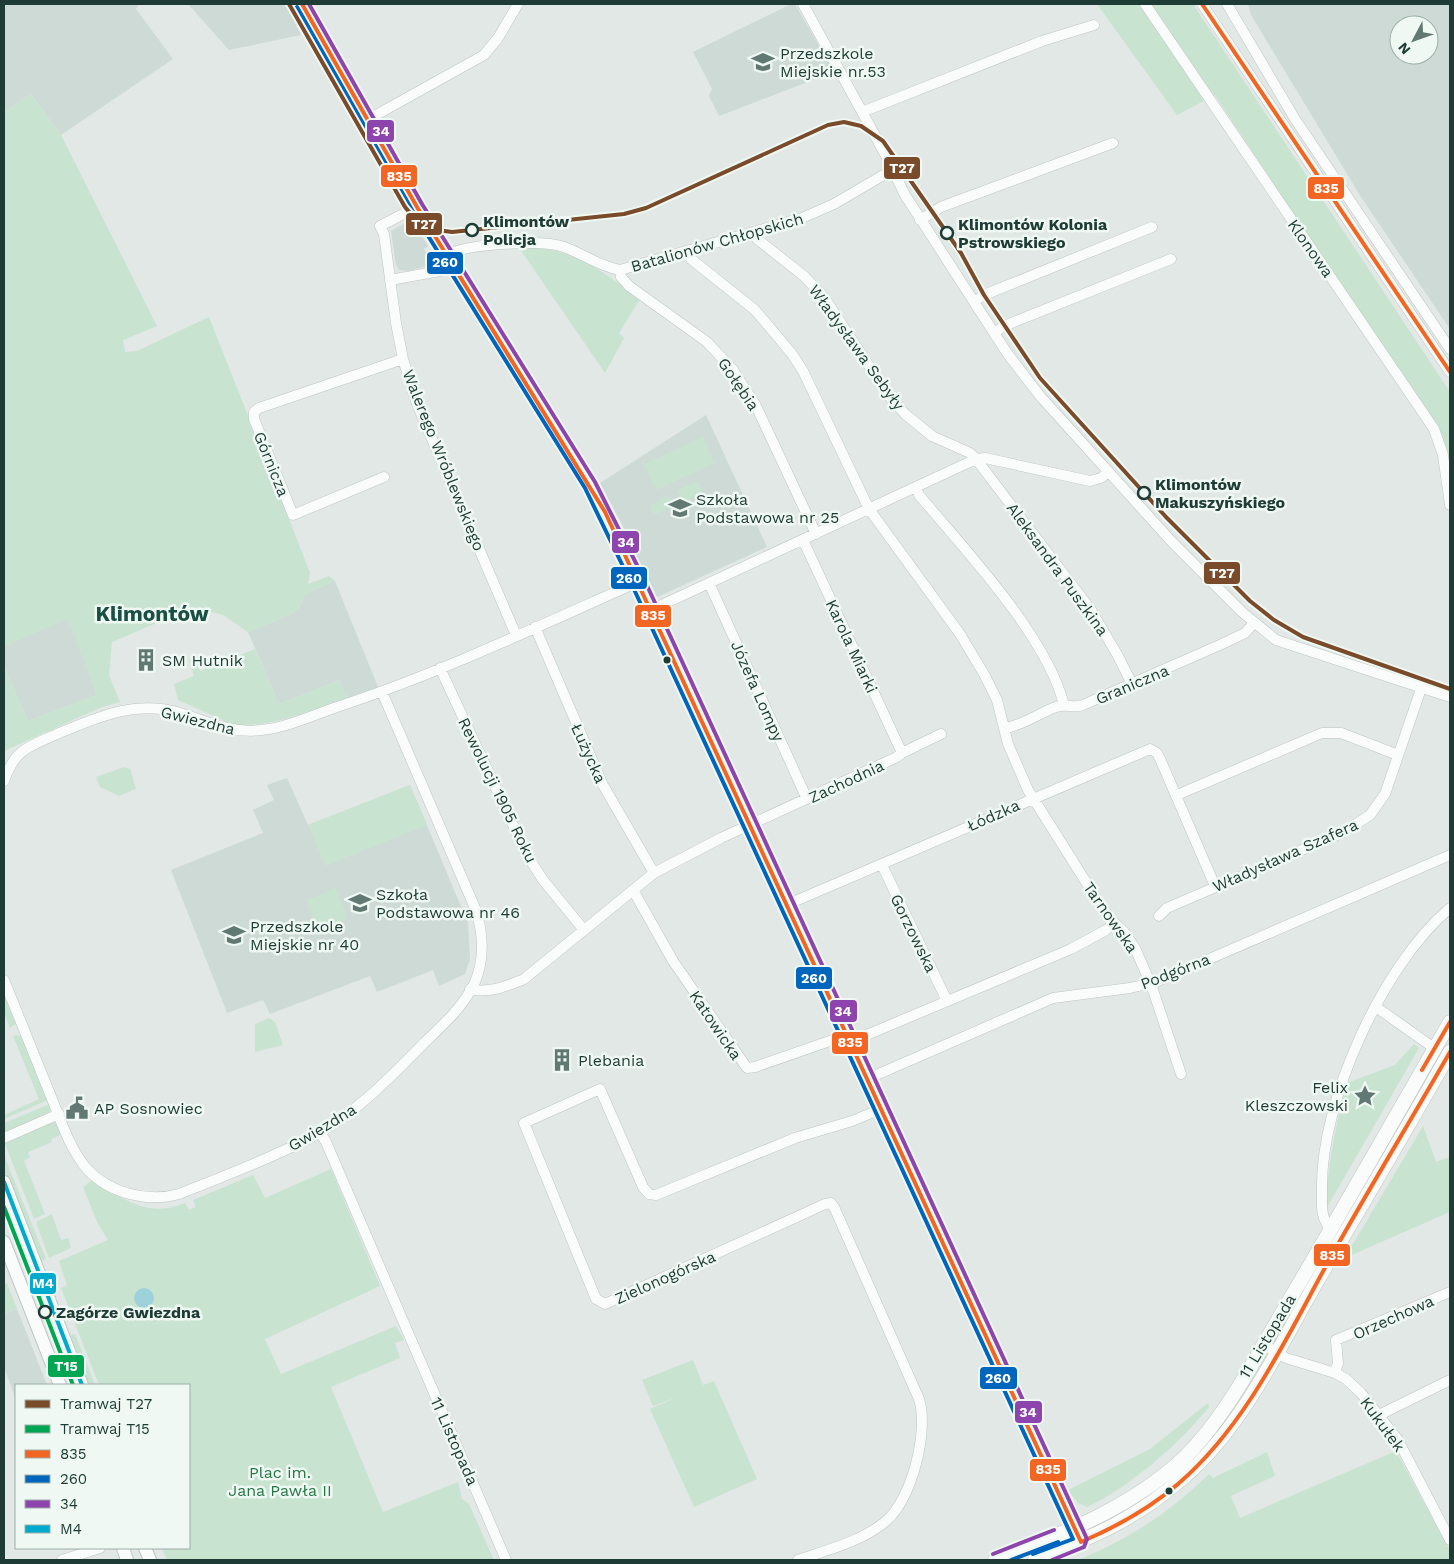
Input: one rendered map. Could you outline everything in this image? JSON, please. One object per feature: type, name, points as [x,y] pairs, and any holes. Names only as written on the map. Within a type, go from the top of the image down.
[{"type":"main road","name":"11 Listopada","points":[[995,1560],[1075,1529],[1121,1504],[1182,1459],[1218,1415],[1263,1344],[1450,1022]]},
{"type":"main road","name":"11 Listopada","points":[[1035,1560],[1081,1542],[1124,1522],[1186,1476],[1204,1458],[1230,1425],[1277,1352],[1450,1052]]},
{"type":"street","points":[[302,4],[417,207],[590,485],[638,582],[1081,1542]]},
{"type":"street","points":[[367,120],[484,55],[498,38],[518,4]]},
{"type":"street","points":[[803,4],[920,220],[994,333],[1029,384],[1172,542],[1254,623],[1284,644],[1450,697]]},
{"type":"street","name":"Klonowa","points":[[1145,4],[1434,429],[1443,455],[1450,504]]},
{"type":"street","points":[[1202,4],[1450,372]]},
{"type":"street","points":[[1227,4],[1295,119],[1450,349]]},
{"type":"street","points":[[862,112],[1033,45],[1094,24]]},
{"type":"street","points":[[920,220],[941,207],[1113,143]]},
{"type":"street","name":"Batalionów Chłopskich","points":[[450,260],[460,250],[547,243],[563,246],[603,267],[620,270],[792,221],[834,204],[892,170]]},
{"type":"street","name":"Walerego Wróblewskiego","points":[[417,207],[380,226],[384,234],[403,359],[417,404],[516,635]]},
{"type":"street","points":[[974,302],[992,292],[1152,227]]},
{"type":"street","name":"Władysława Sebyły","points":[[755,232],[758,239],[804,276],[824,297],[888,395],[901,410],[932,436],[970,453],[976,459],[985,458],[1090,481],[1101,478],[1108,472]]},
{"type":"street","name":"Tarnowska","points":[[688,251],[691,259],[754,310],[792,354],[803,372],[868,509],[960,634],[991,687],[1015,761],[1033,798],[1114,923],[1130,939],[1150,983],[1181,1074]]},
{"type":"street","points":[[994,333],[1004,326],[1171,259]]},
{"type":"street","points":[[390,280],[440,271],[450,260]]},
{"type":"street","name":"Gołębia","points":[[620,270],[621,278],[629,286],[707,342],[733,370],[756,406],[816,534]]},
{"type":"street","name":"Górnicza","points":[[384,477],[293,515],[254,419],[254,412],[259,408],[403,359]]},
{"type":"street","points":[[651,610],[976,459]]},
{"type":"street","name":"Aleksandra Puszkina","points":[[976,459],[1091,610],[1114,648],[1132,684]]},
{"type":"street","points":[[916,488],[919,495],[1018,616],[1044,658],[1064,705]]},
{"type":"street","name":"Karola Miarki","points":[[803,540],[902,752]]},
{"type":"street","name":"Gwiezdna","points":[[4,781],[9,766],[19,752],[107,713],[123,709],[160,709],[176,712],[233,730],[263,730],[382,692],[638,582]]},
{"type":"street","name":"Józefa Lompy","points":[[709,584],[807,799]]},
{"type":"street","name":"Graniczna","points":[[1005,728],[1020,725],[1064,705],[1077,708],[1245,633],[1254,623]]},
{"type":"street","name":"Łużycka","points":[[535,627],[603,785],[654,872]]},
{"type":"street","name":"Rewolucji 1905 Roku","points":[[440,668],[527,855],[543,880],[584,930]]},
{"type":"street","name":"Władysława Szafera","points":[[1159,916],[1167,908],[1215,886],[1357,826],[1377,808],[1385,794],[1421,689]]},
{"type":"street","name":"Gwiezdna","points":[[4,980],[74,1149],[87,1168],[102,1181],[117,1190],[139,1196],[164,1197],[179,1194],[273,1155],[320,1132],[349,1114],[400,1068],[446,1022],[470,989],[480,966],[482,935],[480,921],[382,692]]},
{"type":"street","points":[[1177,795],[1322,733],[1341,733],[1398,755]]},
{"type":"street","name":"Zachodnia","points":[[470,989],[484,991],[524,979],[654,872],[942,734]]},
{"type":"street","name":"Łódzka","points":[[786,905],[1150,749],[1157,753],[1161,761],[1215,886]]},
{"type":"street","name":"Podgórna","points":[[867,1079],[1053,998],[1150,983],[1450,855]]},
{"type":"street","name":"Gorzowska","points":[[882,865],[947,1001]]},
{"type":"street","name":"Katowicka","points":[[632,890],[673,961],[747,1068],[755,1068],[849,1039]]},
{"type":"street","points":[[1331,1229],[1326,1224],[1322,1212],[1323,1163],[1326,1137],[1346,1071],[1376,1007],[1400,963],[1431,924],[1450,908]]},
{"type":"street","points":[[849,1039],[947,1001],[1071,949],[1106,930],[1114,923]]},
{"type":"street","points":[[1376,1007],[1434,1048]]},
{"type":"street","name":"Zielonogórska","points":[[798,1560],[861,1536],[886,1521],[900,1503],[919,1455],[923,1438],[923,1414],[919,1399],[835,1209],[831,1203],[825,1204],[605,1304],[596,1299],[524,1123],[600,1088],[643,1187],[648,1194],[656,1195],[794,1138],[852,1121],[881,1109]]},
{"type":"street","points":[[4,1138],[59,1114]]},
{"type":"street","name":"11 Listopada","points":[[320,1132],[506,1560]]},
{"type":"street","points":[[4,1182],[82,1384]]},
{"type":"street","points":[[4,1242],[60,1384]]},
{"type":"street","name":"Orzechowa","points":[[1335,1373],[1338,1363],[1336,1340],[1450,1292]]},
{"type":"street","name":"Kukułek","points":[[1263,1344],[1296,1361],[1335,1373],[1356,1387],[1398,1440],[1450,1540]]},
{"type":"street","points":[[1379,1415],[1450,1380]]},
{"type":"street","points":[[62,1560],[97,1549]]},
{"type":"shaded area","points":[[4,4],[139,4],[136,9],[173,59],[61,135],[31,94],[4,112]]},
{"type":"shaded area","points":[[188,4],[286,4],[301,35],[229,50]]},
{"type":"shaded area","name":"Przedszkole Miejskie nr.53","points":[[791,4],[795,4],[834,72],[719,116],[709,96],[712,89],[693,52]]},
{"type":"shaded area","points":[[1248,4],[1450,4],[1450,329],[1361,197],[1251,15]]},
{"type":"shaded area","points":[[412,219],[428,246],[424,249],[433,264],[409,271],[399,270],[396,265],[391,231]]},
{"type":"shaded area","name":"Szkoła Podstawowa nr 25","points":[[706,415],[767,547],[655,598],[626,532],[600,483]]},
{"type":"shaded area","points":[[335,581],[378,687],[347,698],[340,680],[279,704],[248,632],[292,614],[299,608],[305,594]]},
{"type":"shaded area","points":[[68,618],[97,695],[28,721],[4,666],[4,646]]},
{"type":"shaded area","name":"Szkoła Podstawowa nr 46","points":[[287,778],[308,825],[410,785],[468,923],[470,959],[465,974],[439,986],[433,970],[377,992],[370,976],[270,1014],[263,1000],[227,1013],[171,870],[263,833],[253,810],[274,800],[267,785]]},
{"type":"shaded area","points":[[17,1309],[47,1384],[15,1384],[15,1397],[4,1367],[4,1314]]},
{"type":"green space","points":[[1097,4],[1193,4],[1450,392],[1450,469],[1448,452],[1438,426],[1308,237],[1215,95],[1177,115]]},
{"type":"green space","points":[[31,94],[61,135],[157,326],[123,340],[125,352],[137,351],[209,317],[310,573],[308,584],[329,576],[335,581],[305,594],[299,608],[292,614],[248,632],[223,615],[194,607],[112,642],[109,675],[120,702],[102,707],[4,751],[4,666],[28,721],[97,695],[68,619],[4,646],[4,112]]},
{"type":"green space","points":[[526,247],[559,252],[574,257],[600,271],[640,299],[619,333],[624,338],[605,373],[520,249]]},
{"type":"green space","points":[[703,437],[715,463],[656,490],[644,464]]},
{"type":"green space","points":[[698,481],[703,492],[682,502],[677,490]]},
{"type":"green space","points":[[669,496],[673,506],[654,515],[650,505]]},
{"type":"green space","points":[[255,649],[279,704],[340,680],[347,698],[286,719],[238,725],[222,723],[223,720],[178,700],[174,684],[194,676],[189,660],[194,658],[200,671]]},
{"type":"green space","points":[[124,767],[130,769],[136,789],[119,796],[100,787],[96,777]]},
{"type":"green space","points":[[410,785],[427,825],[325,866],[308,825]]},
{"type":"green space","points":[[336,888],[348,919],[318,930],[306,900]]},
{"type":"green space","points":[[4,993],[16,1024],[10,1028],[4,1012]]},
{"type":"green space","points":[[269,1018],[275,1022],[283,1045],[255,1052],[255,1024]]},
{"type":"green space","points":[[13,1036],[22,1037],[48,1100],[4,1119],[4,1115],[39,1099]]},
{"type":"green space","points":[[1414,1044],[1419,1048],[1325,1211],[1333,1146],[1347,1083],[1395,1065]]},
{"type":"green space","points":[[1428,1070],[1433,1073],[1276,1343],[1271,1341]]},
{"type":"green space","points":[[50,1104],[50,1111],[45,1115],[4,1133],[4,1123]]},
{"type":"green space","points":[[48,1123],[55,1123],[62,1134],[51,1139],[52,1142],[28,1152],[30,1157],[24,1161],[45,1214],[34,1219],[4,1141]]},
{"type":"green space","points":[[1423,1126],[1436,1162],[1450,1157],[1450,1212],[1340,1260],[1353,1244]]},
{"type":"green space","points":[[4,1155],[46,1259],[39,1262],[4,1170]]},
{"type":"green space","name":"Plac im. Jana Pawła II","points":[[331,1169],[380,1286],[265,1339],[281,1374],[396,1326],[404,1340],[395,1343],[400,1358],[331,1387],[383,1512],[458,1482],[462,1499],[469,1504],[494,1560],[167,1560],[162,1549],[190,1549],[190,1384],[99,1384],[61,1288],[67,1285],[59,1261],[108,1240],[98,1224],[83,1187],[91,1181],[125,1200],[147,1208],[159,1209],[185,1203],[189,1210],[196,1207],[193,1200],[253,1175],[265,1198]]},
{"type":"green space","points":[[52,1214],[61,1240],[68,1238],[71,1248],[49,1258],[36,1222]]},
{"type":"green space","points":[[7,1283],[17,1309],[4,1314],[4,1284]]},
{"type":"green space","points":[[75,1334],[95,1384],[87,1384],[71,1335]]},
{"type":"green space","points":[[693,1360],[703,1385],[714,1381],[757,1479],[694,1507],[650,1409],[677,1397],[653,1406],[642,1380]]},
{"type":"green space","points":[[1208,1403],[1209,1407],[1169,1450],[1120,1488],[1087,1507],[1078,1503],[1068,1490],[1150,1449]]},
{"type":"green space","points":[[1396,1451],[1450,1551],[1450,1560],[1078,1560],[1097,1552],[1148,1524],[1179,1501],[1209,1474],[1213,1478],[1267,1452],[1275,1476],[1231,1496],[1240,1518]]},
{"type":"water","points":[[144,1288],[151,1291],[154,1298],[151,1305],[144,1308],[137,1305],[134,1298],[137,1291]]},
{"type":"tram line","name":"T27","points":[[289,4],[405,207],[426,225],[445,231],[452,232],[624,214],[646,208],[828,125],[844,122],[861,126],[883,141],[961,253],[984,295],[1040,378],[1166,517],[1250,601],[1274,620],[1303,637],[1450,689]]},
{"type":"tram line","name":"T15","points":[[4,1207],[73,1384]]},
{"type":"transit line","name":"835","points":[[302,4],[417,207],[605,512],[1081,1542],[1132,1517],[1156,1502],[1203,1460],[1225,1434],[1265,1377],[1346,1230],[1450,1052]]},
{"type":"transit line","name":"34","points":[[309,4],[422,204],[595,482],[644,579],[1087,1539],[1084,1547],[1052,1560]]},
{"type":"transit line","name":"835","points":[[1202,4],[1450,372]]},
{"type":"transit line","name":"260","points":[[297,7],[412,210],[585,488],[632,585],[1073,1539],[1033,1554]]},
{"type":"transit line","name":"835","points":[[1422,1070],[1450,1022]]},
{"type":"transit line","name":"M4","points":[[4,1182],[82,1384]]},
{"type":"transit line","name":"34","points":[[993,1554],[1054,1530]]},
{"type":"transit line","name":"260","points":[[1011,1560],[1058,1542]]},
{"type":"place","name":"Przedszkole Miejskie nr.53","points":[[763,62]]},
{"type":"place","name":"Klimontów Policja","points":[[472,230]]},
{"type":"place","name":"Klimontów Kolonia Pstrowskiego","points":[[947,233]]},
{"type":"place","name":"Klimontów Makuszyńskiego","points":[[1144,493]]},
{"type":"place","name":"Szkoła Podstawowa nr 25","points":[[680,508]]},
{"type":"place","name":"SM Hutnik","points":[[146,660]]},
{"type":"place","name":"Szkoła Podstawowa nr 46","points":[[360,903]]},
{"type":"place","name":"Przedszkole Miejskie nr 40","points":[[234,935]]},
{"type":"place","name":"Plebania","points":[[562,1060]]},
{"type":"place","name":"Felix Kleszczowski","points":[[1365,1096]]},
{"type":"place","name":"AP Sosnowiec","points":[[77,1108]]},
{"type":"place","name":"Zagórze Gwiezdna","points":[[45,1312]]},
{"type":"district","name":"Klimontów","points":[[152,614]]}]
